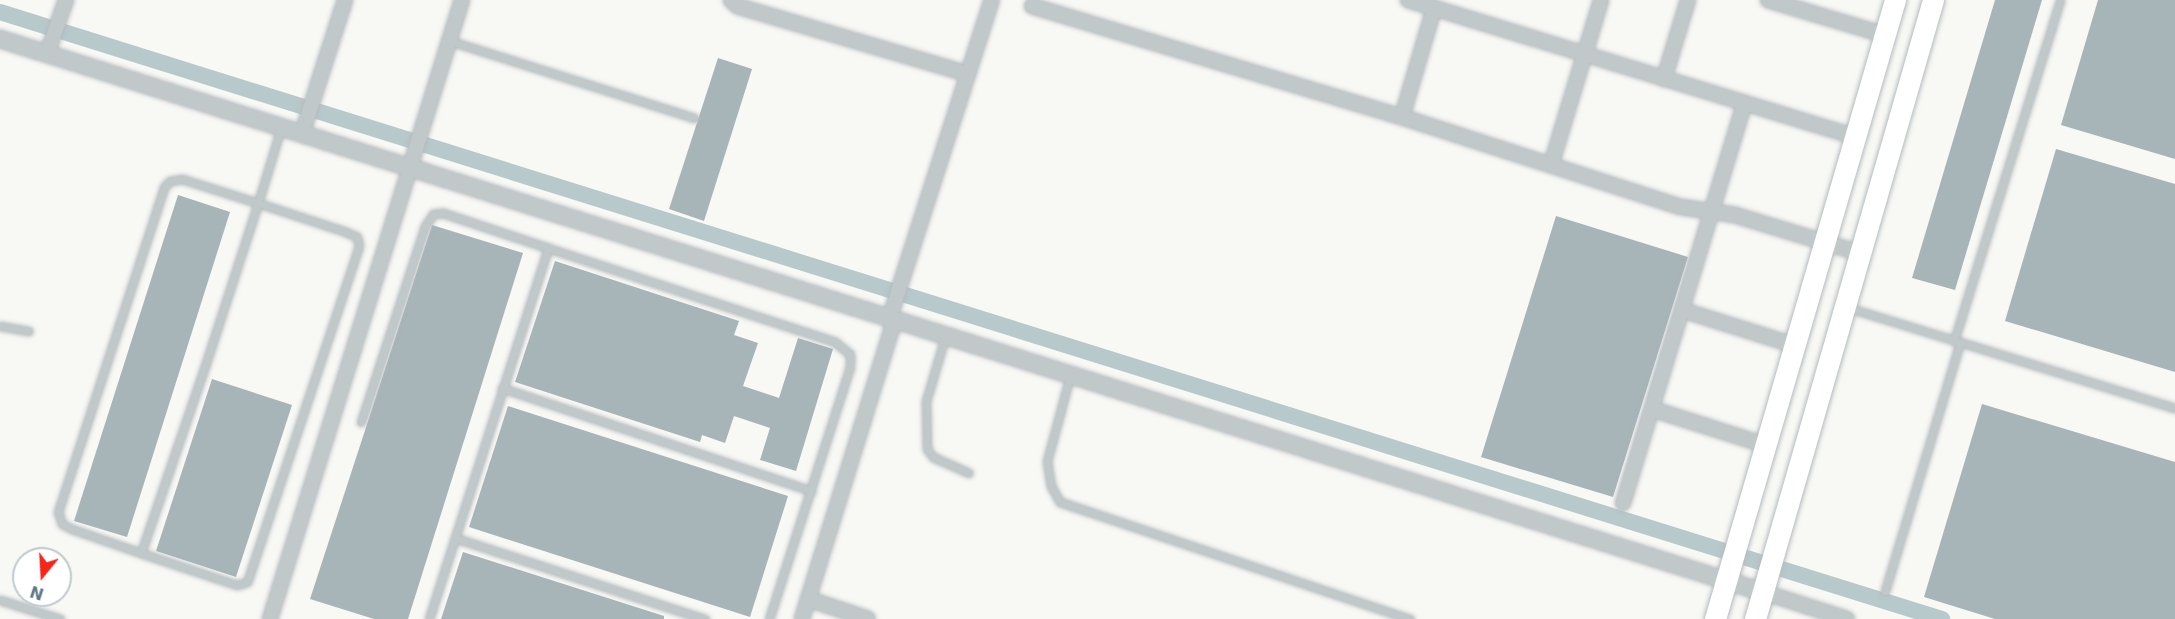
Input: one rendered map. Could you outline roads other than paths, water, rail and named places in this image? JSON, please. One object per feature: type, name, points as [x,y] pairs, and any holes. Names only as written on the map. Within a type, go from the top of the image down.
[{"type":"main road","points":[[1716,619],[1895,0]]},
{"type":"main road","points":[[1755,619],[1933,0]]},
{"type":"street","points":[[304,128],[345,0]]},
{"type":"street","points":[[270,619],[462,0]]},
{"type":"street","points":[[731,0],[737,6],[968,74]]},
{"type":"street","points":[[802,619],[894,310],[992,0]]},
{"type":"street","points":[[1408,0],[1855,137]]},
{"type":"street","points":[[1551,165],[1601,0]]},
{"type":"street","points":[[1664,79],[1688,0]]},
{"type":"street","points":[[1770,0],[1885,34]]},
{"type":"street","points":[[1032,6],[1402,117],[1681,207],[1735,215],[1823,244],[1859,253]]},
{"type":"street","points":[[49,48],[61,8]]},
{"type":"street","points":[[1402,117],[1434,8]]},
{"type":"street","points":[[0,39],[49,48],[281,128],[304,128],[894,310],[945,337],[1070,376],[1768,573],[1847,619]]},
{"type":"street","points":[[1623,503],[1744,104]]},
{"type":"street","points":[[1682,310],[1794,345]]},
{"type":"street","points":[[1652,409],[1765,445]]},
{"type":"street","points":[[808,599],[868,619]]},
{"type":"lane","points":[[1884,591],[2060,0]]},
{"type":"lane","points":[[450,41],[694,118]]},
{"type":"lane","points":[[141,553],[281,128]]},
{"type":"lane","points":[[182,179],[258,203],[346,232],[357,237],[359,246],[247,582],[237,585],[72,529],[62,524],[58,512],[96,389],[164,187],[170,181],[182,179]]},
{"type":"lane","points":[[360,422],[425,226],[433,214],[443,213],[835,342],[850,354],[850,367],[769,619]]},
{"type":"lane","points":[[429,619],[548,248]]},
{"type":"lane","points":[[1844,306],[2175,408]]},
{"type":"lane","points":[[0,326],[29,331]]},
{"type":"lane","points":[[945,337],[926,401],[927,449],[933,457],[969,473]]},
{"type":"lane","points":[[1070,376],[1047,461],[1051,486],[1060,502],[1410,619]]},
{"type":"lane","points":[[502,388],[811,491]]},
{"type":"lane","points":[[455,538],[705,619]]},
{"type":"lane","points":[[0,600],[60,619]]},
{"type":"waterway","points":[[0,12],[1942,619]]}]
